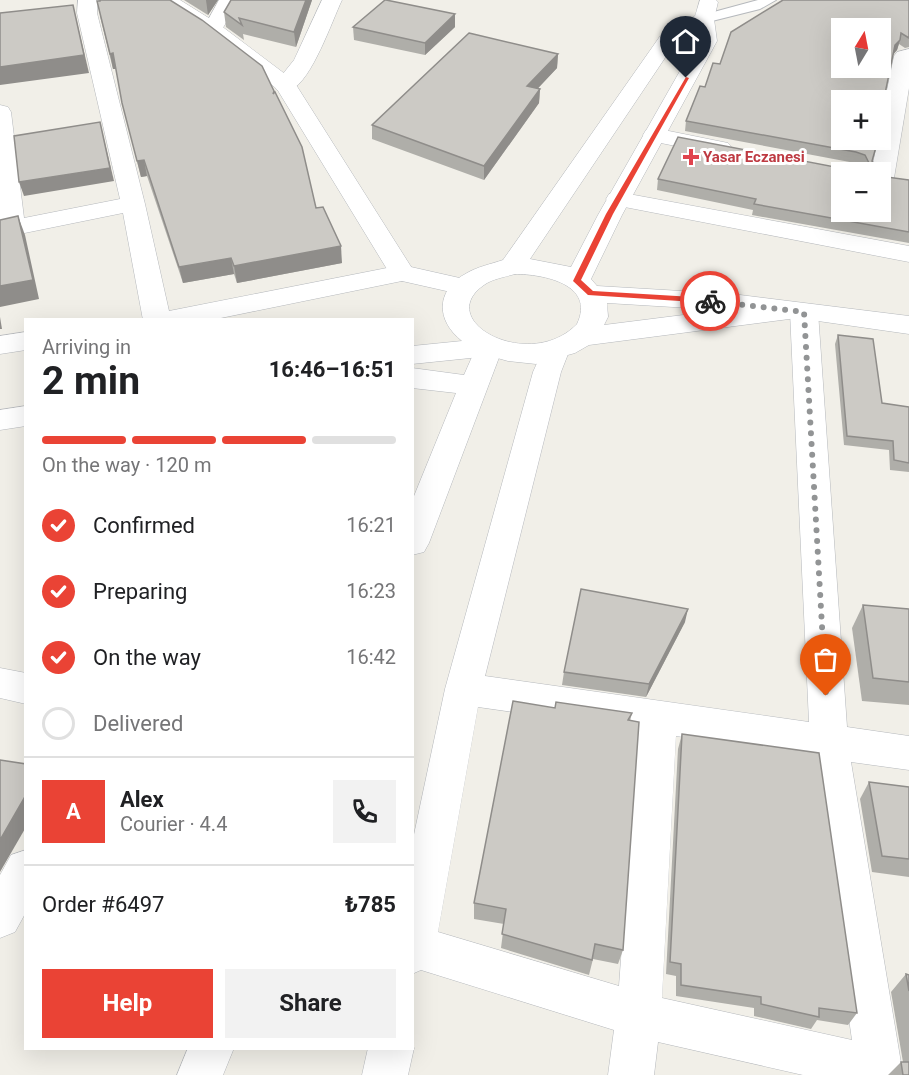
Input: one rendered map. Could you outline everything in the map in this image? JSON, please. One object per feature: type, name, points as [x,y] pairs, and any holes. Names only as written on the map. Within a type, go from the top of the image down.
[{"type":"street","points":[[166,0],[213,29],[285,85],[402,273]]},
{"type":"street","points":[[213,29],[229,0]]},
{"type":"street","points":[[285,85],[304,62],[332,0]]},
{"type":"street","points":[[80,9],[133,204],[157,318]]},
{"type":"street","points":[[414,944],[463,689],[547,372],[569,343],[593,324],[596,309],[584,287],[618,199],[707,41],[706,10]]},
{"type":"street","points":[[512,266],[670,36],[706,10]]},
{"type":"street","points":[[891,162],[907,57]]},
{"type":"street","points":[[0,112],[7,228],[133,204]]},
{"type":"street","points":[[654,135],[747,153]]},
{"type":"street","points":[[618,199],[909,254]]},
{"type":"street","points":[[489,347],[470,336],[458,322],[454,307],[459,292],[471,280],[489,270],[512,266],[547,269],[584,287],[732,302],[909,325]]},
{"type":"street","points":[[175,318],[402,273],[464,287]]},
{"type":"street","points":[[414,355],[489,347],[514,352],[539,353],[569,343],[638,328],[801,311]]},
{"type":"street","points":[[414,949],[639,1015],[879,1072],[829,742],[801,311]]},
{"type":"street","points":[[414,339],[458,322]]},
{"type":"street","points":[[0,345],[24,341]]},
{"type":"street","points":[[414,538],[489,347]]},
{"type":"street","points":[[414,378],[474,386]]},
{"type":"street","points":[[0,420],[24,416]]},
{"type":"street","points":[[0,683],[24,689]]},
{"type":"street","points":[[463,689],[909,753]]},
{"type":"street","points":[[631,1075],[639,1015],[658,718]]},
{"type":"street","points":[[0,917],[24,873]]},
{"type":"street","points":[[200,1075],[210,1050]]},
{"type":"street","points":[[385,1075],[391,1050]]},
{"type":"lane","points":[[706,10],[755,6],[769,0]]},
{"type":"building","points":[[170,0],[202,20],[262,66],[274,91],[273,94],[275,92],[302,147],[316,208],[323,207],[341,246],[234,266],[231,258],[179,267],[144,160],[137,161],[122,103],[113,53],[110,54],[97,1]]},
{"type":"building","points":[[231,0],[306,0],[294,32],[239,18],[242,25],[224,12]]},
{"type":"building","points":[[385,0],[455,14],[425,43],[353,27]]},
{"type":"building","points":[[783,0],[909,0],[909,38],[901,33],[900,40],[895,45],[891,64],[891,18],[831,18],[831,78],[888,78],[886,90],[831,90],[831,147],[686,121],[700,86],[705,87],[713,63],[720,64],[731,32]]},
{"type":"building","points":[[73,5],[84,55],[0,67],[0,13]]},
{"type":"building","points":[[469,33],[558,54],[527,86],[540,89],[484,166],[372,125]]},
{"type":"building","points":[[100,122],[110,168],[19,182],[14,136]]},
{"type":"building","points":[[678,137],[831,166],[831,218],[754,204],[756,199],[658,179]]},
{"type":"building","points":[[845,150],[875,150],[873,162],[868,162],[865,155]]},
{"type":"building","points":[[891,178],[909,180],[909,232],[854,222],[891,222]]},
{"type":"building","points":[[18,216],[33,280],[0,286],[0,220]]},
{"type":"building","points":[[838,335],[873,339],[882,403],[909,407],[909,463],[894,460],[893,441],[847,436]]},
{"type":"building","points":[[581,589],[688,609],[649,684],[564,672]]},
{"type":"building","points":[[863,605],[909,609],[909,682],[873,678]]},
{"type":"building","points":[[513,701],[555,708],[556,702],[632,713],[628,720],[639,722],[623,950],[595,944],[592,960],[502,934],[506,909],[474,903]]},
{"type":"building","points":[[682,734],[819,753],[857,1013],[819,1008],[819,1017],[761,1004],[761,997],[681,985],[681,964],[670,962]]},
{"type":"building","points":[[0,760],[24,764],[24,798],[0,840]]},
{"type":"building","points":[[869,782],[909,787],[909,859],[882,856]]},
{"type":"building","points":[[906,974],[909,975],[909,991]]},
{"type":"building","points":[[901,1062],[909,1062],[909,1075],[903,1075]]},
{"type":"way so far","points":[[710,301],[804,312],[807,329],[826,696]]},
{"type":"place","name":"Yasar Eczanesi","points":[[691,157]]},
{"type":"route","points":[[686,78],[610,214],[577,281],[590,294],[710,301]]}]
